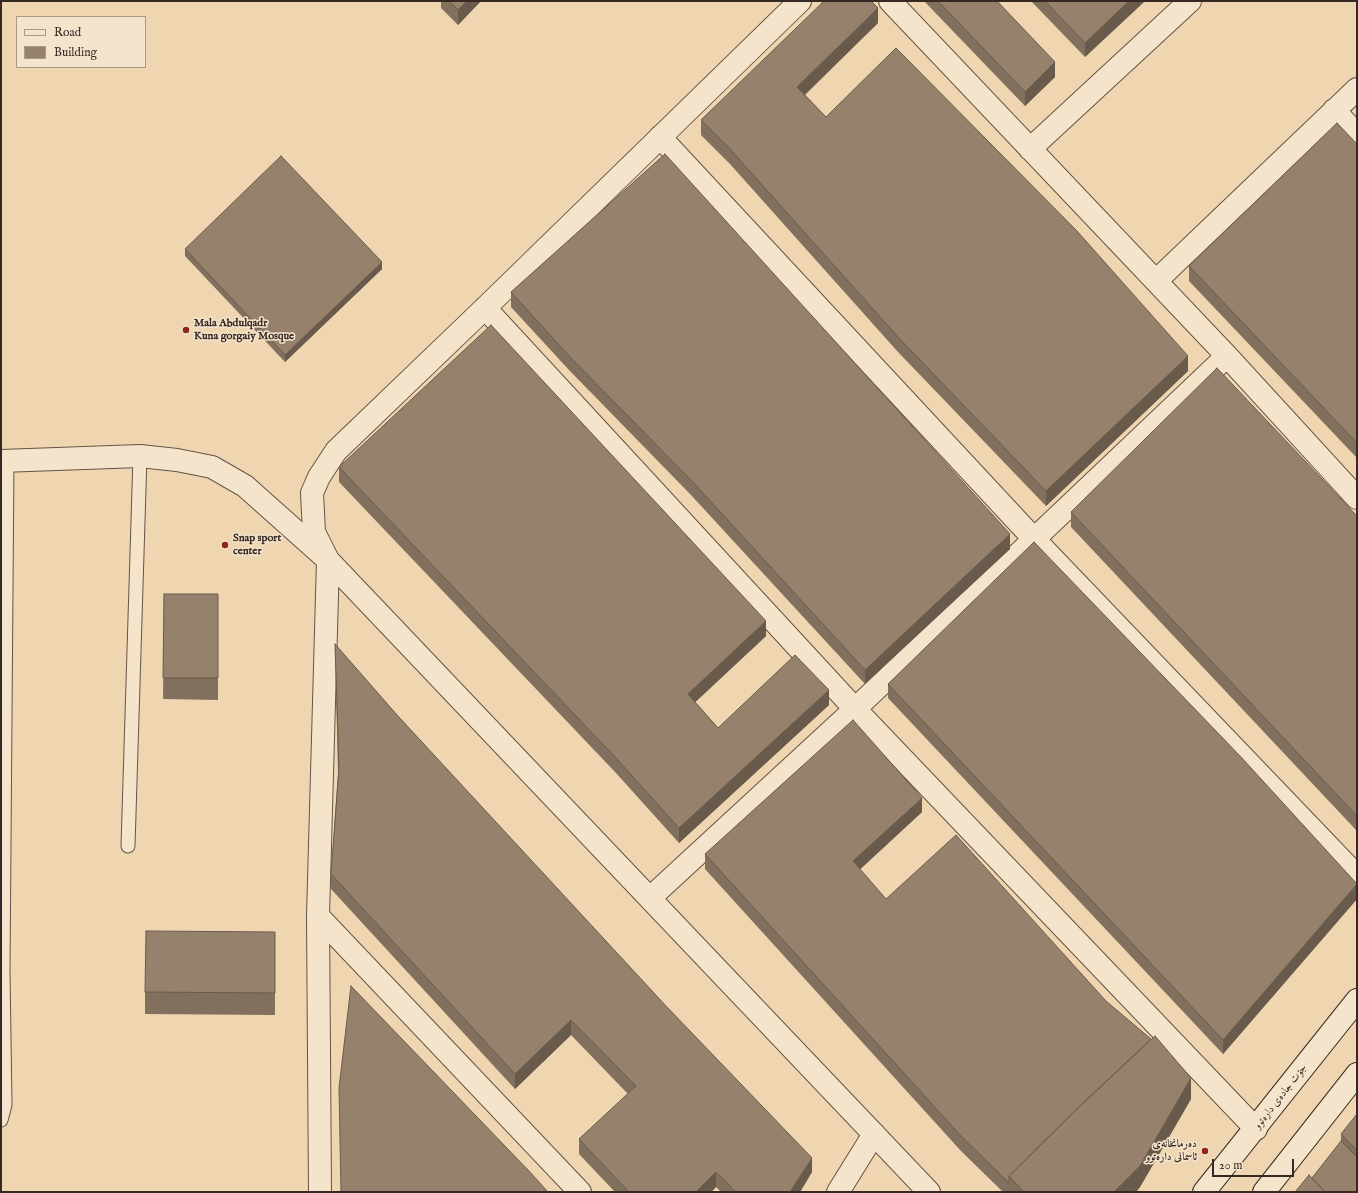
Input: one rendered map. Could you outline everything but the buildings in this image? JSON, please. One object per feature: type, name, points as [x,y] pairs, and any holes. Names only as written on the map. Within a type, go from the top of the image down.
[{"type":"street","points":[[320,1192],[318,916],[328,560],[314,532],[312,493],[319,477],[336,451],[800,1]]},
{"type":"street","points":[[890,1],[1227,356],[1357,498]]},
{"type":"street","points":[[1030,149],[1190,1]]},
{"type":"street","points":[[1156,281],[1357,89]]},
{"type":"street","points":[[1334,110],[1357,135]]},
{"type":"street","points":[[660,137],[1034,539],[1357,876]]},
{"type":"street","points":[[485,308],[855,709],[1256,1129]]},
{"type":"street","points":[[650,898],[855,709],[1227,356]]},
{"type":"street","points":[[4,461],[140,456],[177,460],[212,467],[245,486],[328,560],[929,1192]]},
{"type":"street","points":[[318,916],[580,1192]]},
{"type":"street","name":"جۆت جادەی دارەتوو","points":[[1204,1192],[1256,1129],[1357,1000]]},
{"type":"street","points":[[1264,1192],[1357,1074]]},
{"type":"street","points":[[838,1192],[874,1134]]},
{"type":"lane","points":[[128,846],[140,456]]},
{"type":"lane","points":[[1,1120],[5,1105],[3,963],[4,461]]},
{"type":"place","name":"Mala Abdulqadr Kuna gorgaiy Mosque","points":[[186,330]]},
{"type":"place","name":"Snap sport center","points":[[225,545]]},
{"type":"place","name":"دەرمانخانەی ئاسمانی دارەتوو","points":[[1205,1151]]}]
